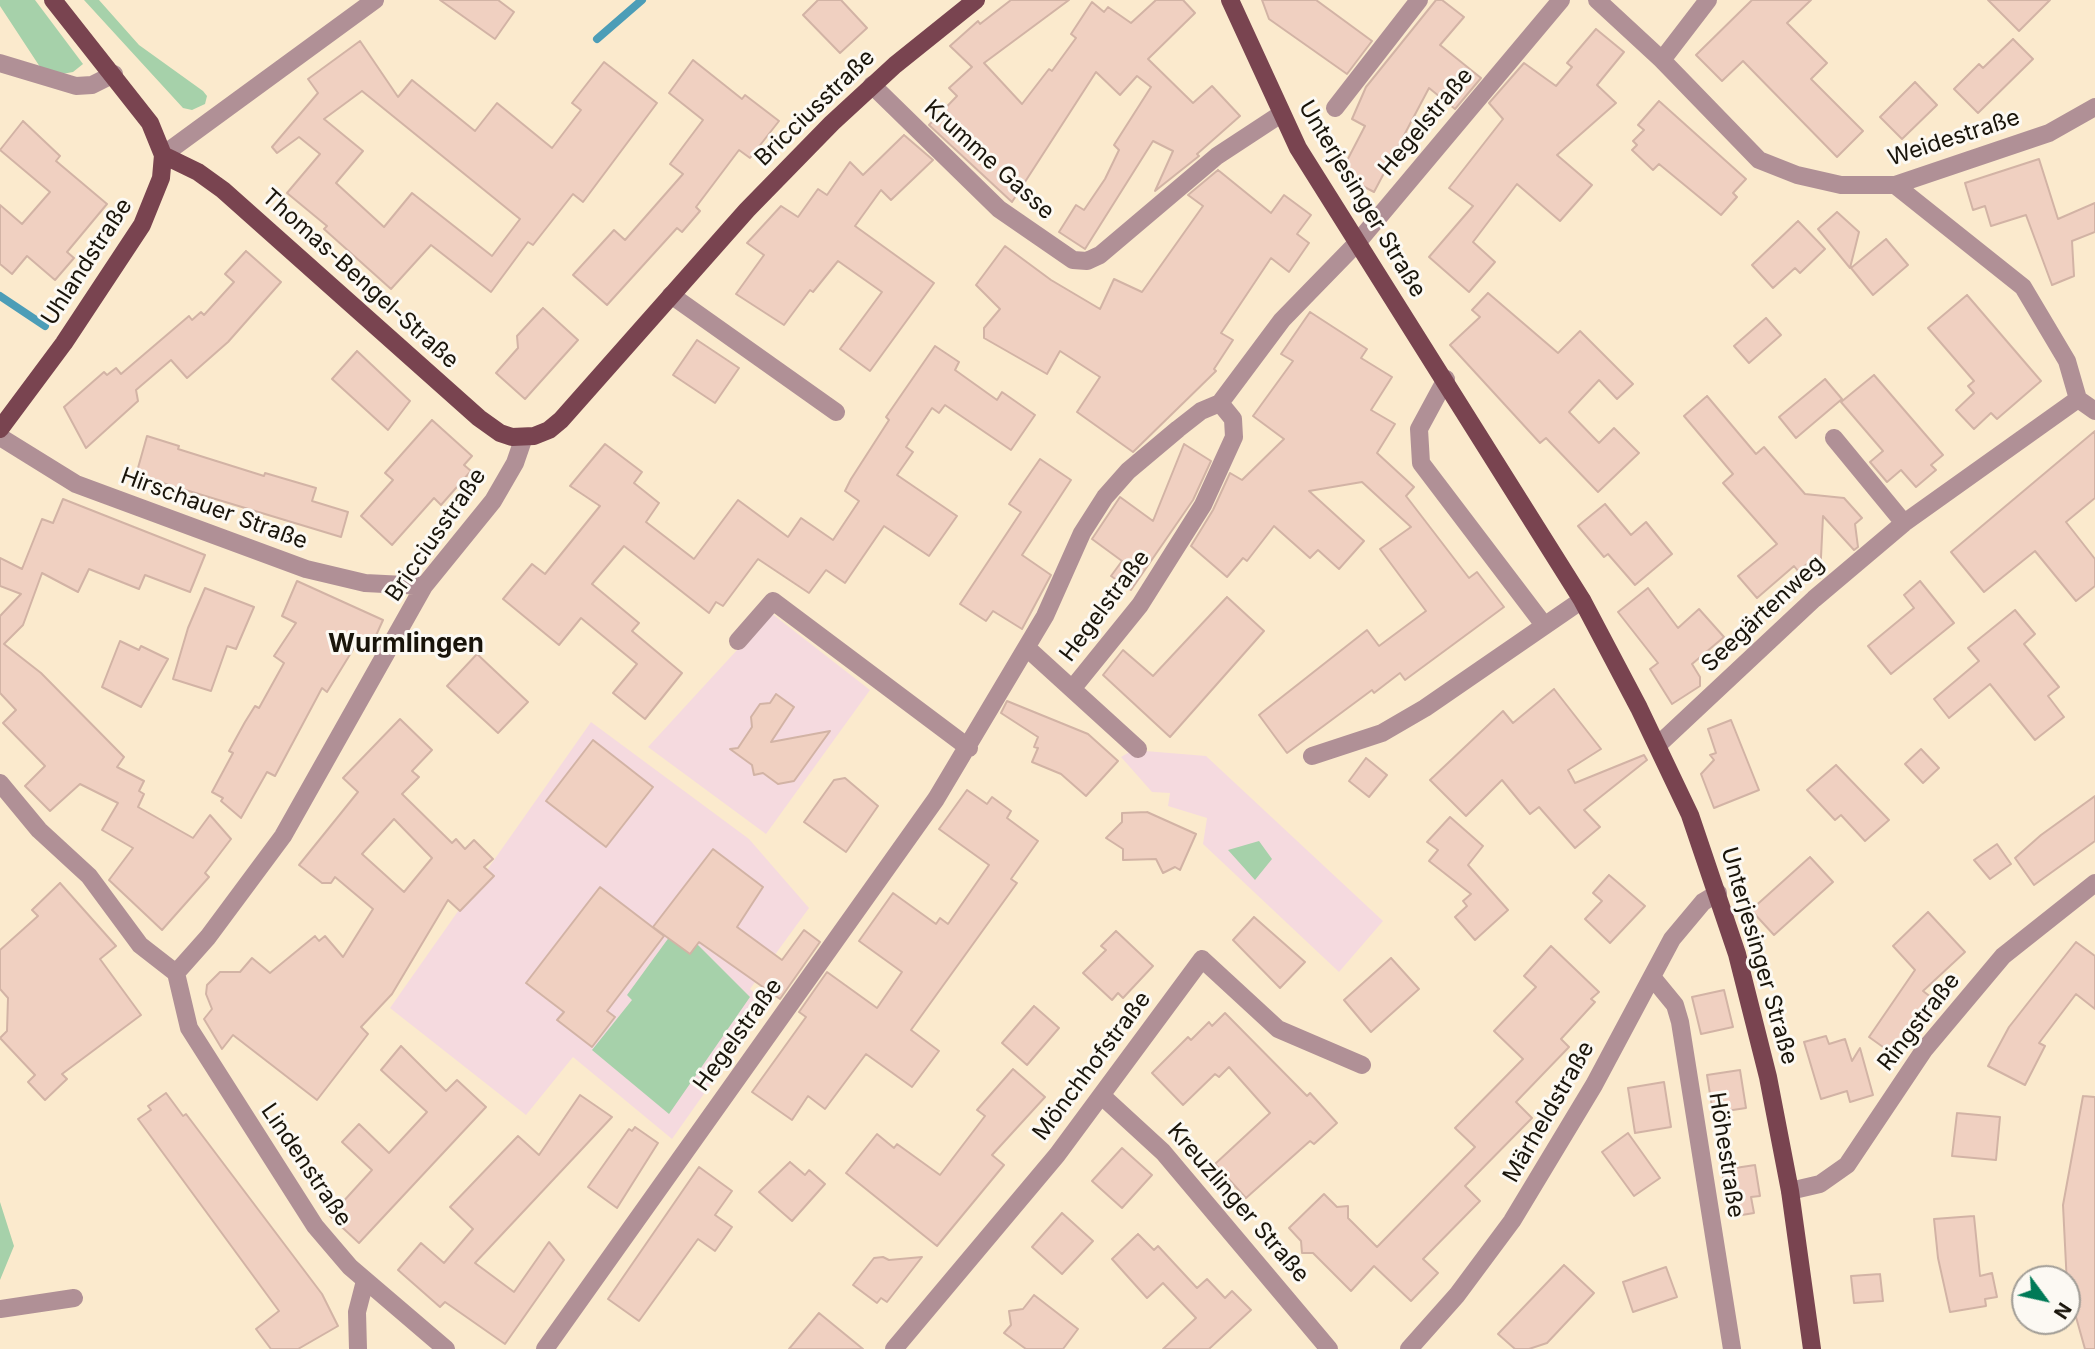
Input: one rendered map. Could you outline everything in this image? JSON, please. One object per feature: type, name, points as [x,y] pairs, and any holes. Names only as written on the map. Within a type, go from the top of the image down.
[{"type":"main road","points":[[53,0],[150,123],[163,155]]},
{"type":"main road","name":"Bricciusstraße","points":[[524,437],[542,434],[561,420],[761,195],[872,85],[976,0]]},
{"type":"main road","name":"Unterjesinger Straße","points":[[1230,0],[1281,114],[1314,176],[1446,379],[1582,600],[1658,745],[1690,815],[1718,893],[1755,1020],[1790,1191],[1812,1349]]},
{"type":"main road","name":"Uhlandstraße","points":[[0,429],[57,354],[142,225],[159,189],[163,155]]},
{"type":"main road","name":"Thomas-Bengel-Straße","points":[[163,155],[182,163],[223,190],[479,418],[500,433],[524,437]]},
{"type":"street","points":[[163,155],[374,0]]},
{"type":"street","points":[[1335,108],[1419,0]]},
{"type":"street","name":"Hegelstraße","points":[[545,1349],[878,883],[969,748],[1027,648],[1058,590],[1082,533],[1105,496],[1128,471],[1200,411],[1220,403],[1282,320],[1357,243],[1561,0]]},
{"type":"street","name":"Weidestraße","points":[[1597,0],[1662,60],[1759,160],[1797,175],[1841,185],[1895,185],[2049,133],[2095,107]]},
{"type":"street","points":[[1662,60],[1708,0]]},
{"type":"street","points":[[0,63],[76,86],[92,85],[114,74]]},
{"type":"street","name":"Krumme Gasse","points":[[872,85],[999,209],[1073,260],[1087,261],[1100,255],[1217,156],[1281,114]]},
{"type":"street","points":[[1895,185],[2023,287],[2067,361],[2078,399],[2095,411]]},
{"type":"street","points":[[671,295],[836,412]]},
{"type":"street","points":[[1446,379],[1419,429],[1421,463],[1544,625]]},
{"type":"street","name":"Seegärtenweg","points":[[1658,745],[1824,591],[1904,523],[2078,399]]},
{"type":"street","name":"Hegelstraße","points":[[1072,689],[1140,605],[1203,505],[1234,437],[1233,419],[1220,403]]},
{"type":"street","name":"Hirschauer Straße","points":[[0,437],[76,484],[306,569],[365,583],[424,586]]},
{"type":"street","name":"Bricciusstraße","points":[[177,973],[208,937],[284,836],[424,586],[493,501],[515,463],[524,437]]},
{"type":"street","points":[[1834,438],[1904,523]]},
{"type":"street","points":[[1312,756],[1382,733],[1425,708],[1582,600]]},
{"type":"street","points":[[738,641],[773,601],[969,748]]},
{"type":"street","name":"Hegelstraße","points":[[1027,648],[1138,748]]},
{"type":"street","points":[[1,786],[39,830],[89,876],[140,945],[177,973]]},
{"type":"street","name":"Ringstraße","points":[[1790,1191],[1820,1184],[1834,1177],[1847,1165],[1924,1050],[2003,956],[2095,883]]},
{"type":"street","name":"Märheldstraße","points":[[1409,1349],[1463,1287],[1512,1221],[1589,1094],[1683,923],[1703,902],[1718,893]]},
{"type":"street","name":"Mönchhofstraße","points":[[894,1349],[1013,1210],[1102,1096],[1202,959],[1278,1029],[1362,1065]]},
{"type":"street","name":"Lindenstraße","points":[[177,973],[189,1028],[315,1226],[365,1281],[446,1349]]},
{"type":"street","name":"Höhestraße","points":[[1653,977],[1675,1005],[1680,1022],[1732,1349]]},
{"type":"street","name":"Kreuzlinger Straße","points":[[1102,1096],[1143,1130],[1171,1161],[1329,1349]]},
{"type":"street","points":[[358,1349],[357,1312],[365,1281]]},
{"type":"street","points":[[0,1309],[74,1298]]},
{"type":"shaded area","points":[[771,613],[870,690],[766,834],[648,747]]},
{"type":"shaded area","points":[[591,722],[749,839],[809,908],[750,989],[768,1003],[672,1139],[573,1057],[526,1115],[390,1008]]},
{"type":"shaded area","points":[[1133,750],[1206,756],[1383,921],[1339,972],[1203,844],[1207,818],[1168,806],[1170,793],[1152,792],[1121,757]]},
{"type":"green space","points":[[0,0],[35,0],[83,64],[73,72],[62,74],[40,67],[0,6]]},
{"type":"green space","points":[[84,0],[99,0],[139,45],[203,91],[207,96],[205,104],[192,110],[183,108]]},
{"type":"green space","points":[[1259,841],[1272,859],[1255,880],[1228,850]]},
{"type":"green space","points":[[678,925],[750,997],[669,1114],[592,1050],[632,1000],[627,995]]},
{"type":"green space","points":[[0,1202],[14,1246],[0,1280]]},
{"type":"building","points":[[440,0],[498,0],[514,12],[495,39]]},
{"type":"building","points":[[818,0],[841,0],[867,28],[840,53],[803,15]]},
{"type":"building","points":[[1011,0],[1069,0],[984,63],[1022,104],[1049,69],[1052,71],[1076,38],[1071,34],[1092,2],[1104,12],[1108,7],[1131,23],[1156,0],[1183,0],[1195,13],[1148,59],[1193,103],[1212,86],[1240,116],[1197,154],[1199,156],[1155,191],[1173,151],[1153,141],[1085,249],[1059,232],[1076,205],[1084,210],[1105,179],[1119,150],[1114,145],[1151,87],[1137,76],[1120,95],[1096,72],[1012,202],[929,125],[957,96],[949,88],[972,67],[950,46],[978,21],[980,24]]},
{"type":"building","points":[[1262,0],[1316,0],[1372,41],[1347,74],[1269,19]]},
{"type":"building","points":[[1436,0],[1442,0],[1464,17],[1440,45],[1481,78],[1455,109],[1429,88],[1374,192],[1340,174],[1365,126],[1352,119],[1366,87]]},
{"type":"building","points":[[1752,0],[1811,0],[1787,23],[1827,63],[1811,79],[1863,131],[1837,157],[1743,61],[1722,81],[1696,55]]},
{"type":"building","points":[[1988,0],[2050,0],[2019,31]]},
{"type":"building","points":[[1596,29],[1624,52],[1597,85],[1616,103],[1557,155],[1592,185],[1560,221],[1517,184],[1473,242],[1495,262],[1469,292],[1429,257],[1473,206],[1449,188],[1503,119],[1489,103],[1524,63],[1556,86],[1572,67],[1567,63]]},
{"type":"building","points":[[2013,39],[2033,59],[1978,113],[1954,89],[1979,64],[1983,68]]},
{"type":"building","points":[[360,41],[398,97],[412,80],[475,131],[497,103],[552,148],[581,110],[572,103],[604,62],[657,103],[583,202],[573,194],[533,245],[528,242],[491,292],[431,245],[391,289],[324,229],[327,226],[287,193],[320,154],[299,137],[277,153],[272,147],[318,93],[308,79]],"holes":[[[362,91],[520,219],[492,256],[412,193],[384,227],[336,183],[363,151],[324,119]]]},
{"type":"building","points":[[693,60],[742,99],[745,95],[779,121],[750,158],[739,150],[696,207],[700,211],[682,232],[677,228],[607,305],[573,275],[614,230],[625,240],[683,174],[670,164],[703,120],[669,93]]},
{"type":"building","points":[[1915,82],[1937,105],[1902,139],[1880,117]]},
{"type":"building","points":[[1659,101],[1746,179],[1733,193],[1737,197],[1721,215],[1659,164],[1653,170],[1632,150],[1637,145],[1633,141],[1644,130],[1638,125]]},
{"type":"building","points":[[23,121],[60,156],[56,161],[107,204],[67,252],[74,258],[55,280],[27,256],[12,274],[0,264],[0,205],[22,224],[50,192],[0,150]]},
{"type":"building","points":[[904,135],[933,160],[891,200],[881,190],[855,226],[934,283],[870,371],[840,349],[882,292],[838,261],[813,292],[810,290],[784,325],[736,294],[764,255],[747,243],[781,206],[798,217],[818,189],[827,195],[850,162],[863,175]]},
{"type":"building","points":[[2039,159],[2058,219],[2095,203],[2095,232],[2072,241],[2074,276],[2052,285],[2026,215],[1991,226],[1985,206],[1973,210],[1965,183]]},
{"type":"building","points":[[1218,170],[1271,213],[1284,195],[1311,215],[1297,234],[1309,243],[1289,272],[1271,258],[1221,333],[1233,340],[1214,369],[1216,371],[1133,452],[1077,412],[1100,377],[1060,351],[1047,374],[984,338],[984,328],[1000,309],[976,285],[1005,246],[1051,280],[1100,309],[1114,279],[1142,292],[1203,206],[1188,195]]},
{"type":"building","points":[[1837,212],[1859,232],[1850,268],[1818,229]]},
{"type":"building","points":[[1798,221],[1825,249],[1800,273],[1795,268],[1773,288],[1752,265]]},
{"type":"building","points":[[1886,239],[1908,265],[1873,295],[1851,268]]},
{"type":"building","points":[[246,251],[281,282],[228,342],[187,378],[171,360],[136,390],[138,401],[86,448],[64,407],[104,372],[107,375],[116,368],[121,374],[189,316],[192,320],[201,312],[204,315],[234,282],[225,274]]},
{"type":"building","points":[[1488,293],[1558,353],[1580,331],[1633,384],[1617,399],[1599,380],[1569,412],[1599,443],[1614,428],[1639,453],[1598,492],[1546,438],[1540,443],[1450,345],[1480,317],[1472,310]]},
{"type":"building","points":[[1967,295],[2041,381],[1997,419],[1991,413],[1974,429],[1956,410],[1974,393],[1968,386],[1974,381],[1928,328]]},
{"type":"building","points":[[543,308],[578,340],[525,399],[496,373],[518,348],[517,336]]},
{"type":"building","points":[[1310,312],[1367,349],[1361,358],[1392,377],[1371,410],[1395,424],[1377,453],[1414,487],[1406,496],[1469,578],[1477,572],[1504,607],[1405,680],[1400,673],[1374,693],[1372,690],[1287,753],[1259,715],[1367,630],[1379,646],[1426,611],[1380,549],[1411,527],[1362,482],[1309,491],[1364,541],[1339,569],[1318,550],[1310,558],[1274,526],[1247,561],[1243,558],[1227,577],[1191,546],[1213,510],[1230,473],[1242,480],[1284,439],[1253,416],[1293,361],[1281,354]]},
{"type":"building","points":[[1766,318],[1781,335],[1749,363],[1734,346]]},
{"type":"building","points":[[697,340],[739,368],[715,403],[673,375]]},
{"type":"building","points":[[935,346],[959,362],[955,370],[997,400],[1002,392],[1035,415],[1011,450],[945,405],[939,413],[932,408],[906,447],[913,452],[897,475],[957,516],[929,556],[884,526],[845,583],[826,570],[809,593],[758,559],[723,606],[716,602],[709,613],[624,546],[592,584],[639,623],[632,631],[682,673],[645,719],[613,693],[637,664],[581,618],[559,645],[503,599],[532,564],[545,574],[600,506],[570,486],[605,444],[642,472],[634,483],[659,503],[646,522],[694,559],[738,500],[788,537],[801,518],[833,540],[859,501],[845,491],[851,479],[889,420],[886,417]]},
{"type":"building","points":[[357,351],[410,401],[388,430],[332,379]]},
{"type":"building","points":[[1874,375],[1943,455],[1931,465],[1936,470],[1916,487],[1901,470],[1887,482],[1870,462],[1883,451],[1841,402]]},
{"type":"building","points":[[1825,379],[1842,399],[1796,438],[1779,417]]},
{"type":"building","points":[[1707,396],[1756,454],[1764,447],[1805,494],[1844,498],[1862,518],[1855,524],[1858,547],[1854,550],[1823,516],[1820,578],[1807,564],[1798,571],[1794,566],[1757,598],[1738,576],[1777,544],[1723,483],[1733,474],[1684,416]]},
{"type":"building","points":[[432,420],[472,456],[464,465],[471,471],[441,505],[434,498],[392,545],[361,516],[393,480],[385,473]]},
{"type":"building","points":[[2095,431],[2095,498],[2066,522],[2095,559],[2095,586],[2076,601],[2035,551],[1984,592],[1951,552]]},
{"type":"building","points":[[147,436],[179,446],[178,449],[264,476],[265,473],[316,488],[312,501],[348,512],[341,537],[136,475]]},
{"type":"building","points":[[1184,444],[1211,461],[1193,500],[1131,590],[1111,576],[1122,561],[1092,539],[1120,497],[1153,521]]},
{"type":"building","points":[[1040,459],[1071,480],[1022,555],[1051,575],[1022,629],[993,611],[986,621],[960,604],[1021,512],[1009,504]]},
{"type":"building","points":[[63,499],[205,555],[190,592],[145,575],[139,589],[89,569],[78,592],[42,573],[23,625],[4,644],[41,673],[124,757],[117,767],[144,781],[139,791],[144,794],[138,807],[193,838],[210,815],[231,839],[205,873],[209,877],[162,930],[109,880],[133,848],[102,830],[118,803],[80,784],[50,811],[25,786],[45,766],[3,723],[16,710],[0,693],[0,616],[21,594],[0,586],[0,558],[22,569],[42,519],[53,523]]},
{"type":"building","points":[[1605,504],[1631,535],[1646,522],[1672,554],[1635,585],[1608,554],[1604,557],[1578,526]]},
{"type":"building","points":[[297,581],[383,620],[369,651],[354,648],[327,692],[322,688],[275,776],[267,772],[241,818],[221,801],[223,798],[212,792],[233,753],[229,751],[245,722],[255,706],[259,708],[284,663],[274,656],[296,623],[282,616]]},
{"type":"building","points":[[1920,581],[1954,623],[1891,674],[1868,646],[1914,608],[1904,595]]},
{"type":"building","points":[[205,588],[254,607],[236,649],[227,646],[211,691],[173,679],[188,628]]},
{"type":"building","points":[[1648,588],[1678,628],[1699,609],[1724,637],[1692,664],[1700,677],[1700,686],[1672,704],[1650,669],[1658,663],[1618,612]]},
{"type":"building","points":[[1227,597],[1264,631],[1170,737],[1103,675],[1123,650],[1153,676]]},
{"type":"building","points":[[2015,610],[2035,634],[2024,644],[2059,687],[2048,696],[2064,717],[2035,740],[1990,684],[1949,718],[1934,699],[1979,661],[1968,648]]},
{"type":"building","points":[[120,641],[139,650],[141,646],[168,659],[141,707],[102,687]]},
{"type":"building","points":[[477,654],[528,702],[498,733],[447,686]]},
{"type":"building","points":[[1554,689],[1601,749],[1568,770],[1575,783],[1644,755],[1647,760],[1584,810],[1600,827],[1575,848],[1539,807],[1530,814],[1502,780],[1466,816],[1430,780],[1503,711],[1513,723]]},
{"type":"building","points":[[776,694],[794,707],[771,742],[830,731],[794,781],[778,784],[763,773],[754,775],[752,765],[730,749],[738,748],[752,727],[751,717],[760,704],[770,703]]},
{"type":"building","points":[[1007,701],[1088,734],[1118,761],[1086,796],[1061,774],[1032,762],[1038,748],[1034,747],[1038,737],[1001,713]]},
{"type":"building","points":[[400,719],[432,750],[412,771],[419,777],[402,794],[452,843],[456,839],[465,849],[474,840],[493,859],[484,867],[494,876],[460,911],[448,900],[392,994],[361,1027],[368,1034],[317,1100],[233,1035],[222,1049],[204,1019],[212,1009],[206,994],[207,985],[220,972],[240,972],[252,958],[270,973],[315,936],[319,941],[325,936],[343,957],[373,909],[335,877],[331,883],[322,883],[299,865],[358,792],[343,778]],"holes":[[[394,819],[432,858],[404,892],[362,854]]]},
{"type":"building","points":[[1731,720],[1759,790],[1714,808],[1701,774],[1714,760],[1710,755],[1716,753],[1708,729]]},
{"type":"building","points":[[593,740],[653,787],[606,847],[546,801]]},
{"type":"building","points":[[1921,749],[1939,768],[1923,783],[1905,764]]},
{"type":"building","points":[[1366,758],[1387,775],[1369,797],[1349,781]]},
{"type":"building","points":[[1836,765],[1889,820],[1865,841],[1841,815],[1835,820],[1807,790]]},
{"type":"building","points":[[845,778],[878,806],[846,852],[804,822],[834,780]]},
{"type":"building","points":[[967,790],[987,804],[992,797],[1011,811],[1007,818],[1038,841],[1011,879],[1017,883],[911,1030],[939,1051],[912,1087],[866,1054],[825,1109],[808,1096],[792,1120],[752,1092],[806,1017],[799,1012],[827,972],[877,1008],[902,972],[859,941],[893,893],[936,924],[940,918],[948,924],[989,865],[939,829]]},
{"type":"building","points":[[2095,796],[2095,841],[2034,885],[2015,858],[2041,835]]},
{"type":"building","points":[[1147,812],[1196,834],[1180,870],[1175,867],[1163,873],[1156,859],[1123,860],[1123,849],[1106,838],[1122,822],[1122,813]]},
{"type":"building","points":[[1450,817],[1483,846],[1468,865],[1508,910],[1475,940],[1455,917],[1467,906],[1463,901],[1471,894],[1429,861],[1438,850],[1427,842]]},
{"type":"building","points":[[1997,844],[2011,864],[1990,879],[1974,860]]},
{"type":"building","points":[[713,849],[763,887],[737,927],[782,960],[804,930],[820,942],[780,999],[699,942],[690,954],[653,927]]},
{"type":"building","points":[[1810,857],[1833,882],[1774,935],[1751,910]]},
{"type":"building","points":[[1609,875],[1645,906],[1610,943],[1585,919],[1602,901],[1593,893]]},
{"type":"building","points":[[60,883],[116,946],[100,959],[141,1015],[62,1074],[67,1079],[45,1100],[28,1082],[35,1075],[0,1038],[7,1031],[8,998],[0,989],[0,950],[38,916],[32,910]]},
{"type":"building","points":[[600,887],[664,936],[607,1011],[615,1017],[592,1047],[557,1020],[564,1012],[526,983]]},
{"type":"building","points":[[1928,912],[1965,952],[1923,991],[1936,1001],[1897,1057],[1869,1037],[1915,970],[1893,946]]},
{"type":"building","points":[[1254,917],[1305,962],[1280,988],[1233,940]]},
{"type":"building","points":[[1116,931],[1153,966],[1123,998],[1118,993],[1112,1000],[1083,973],[1106,950],[1101,946]]},
{"type":"building","points":[[2076,942],[2095,956],[2095,1009],[2076,994],[2039,1043],[2045,1046],[2025,1085],[1988,1066],[2009,1027]]},
{"type":"building","points":[[1551,946],[1599,992],[1591,999],[1595,1002],[1561,1039],[1569,1047],[1516,1102],[1532,1118],[1465,1186],[1480,1201],[1423,1259],[1438,1273],[1411,1301],[1374,1266],[1351,1291],[1313,1253],[1302,1253],[1301,1241],[1289,1228],[1324,1194],[1337,1207],[1348,1206],[1348,1218],[1377,1247],[1475,1147],[1455,1128],[1523,1059],[1494,1031],[1536,987],[1524,976]]},
{"type":"building","points":[[1391,958],[1419,989],[1371,1032],[1344,1000]]},
{"type":"building","points":[[1724,990],[1733,1027],[1701,1034],[1692,997]]},
{"type":"building","points":[[1034,1006],[1059,1028],[1027,1065],[1002,1043]]},
{"type":"building","points":[[1225,1013],[1307,1096],[1310,1093],[1337,1123],[1314,1144],[1310,1141],[1246,1198],[1215,1164],[1270,1113],[1229,1067],[1219,1077],[1215,1074],[1183,1105],[1152,1073],[1188,1037],[1191,1040],[1209,1022],[1212,1026]]},
{"type":"building","points":[[1826,1036],[1829,1044],[1845,1039],[1852,1061],[1860,1048],[1873,1095],[1850,1102],[1847,1091],[1821,1099],[1804,1042]]},
{"type":"building","points":[[401,1046],[446,1091],[457,1080],[486,1107],[359,1243],[330,1216],[372,1170],[342,1142],[359,1124],[389,1153],[427,1112],[381,1070]]},
{"type":"building","points":[[1013,1069],[1045,1097],[992,1155],[1004,1165],[937,1246],[846,1173],[877,1134],[894,1148],[897,1144],[940,1175],[985,1116],[977,1110]]},
{"type":"building","points":[[1740,1070],[1746,1108],[1713,1113],[1707,1075]]},
{"type":"building","points":[[1664,1082],[1671,1127],[1635,1133],[1628,1088]]},
{"type":"building","points":[[166,1093],[183,1116],[186,1114],[322,1294],[338,1326],[298,1349],[271,1349],[256,1329],[279,1311],[138,1119],[151,1110],[148,1106]]},
{"type":"building","points":[[580,1095],[612,1117],[475,1263],[514,1292],[549,1242],[564,1260],[505,1344],[445,1302],[440,1307],[398,1270],[421,1243],[444,1263],[473,1229],[450,1207],[518,1136],[539,1155]]},
{"type":"building","points":[[2083,1096],[2095,1097],[2095,1349],[2085,1349],[2081,1335],[2081,1265],[2066,1265],[2063,1205]]},
{"type":"building","points":[[1957,1113],[2000,1117],[1996,1160],[1952,1156]]},
{"type":"building","points":[[635,1127],[658,1143],[617,1208],[588,1187],[629,1129],[632,1131]]},
{"type":"building","points":[[1628,1133],[1660,1178],[1634,1196],[1602,1152]]},
{"type":"building","points":[[1122,1148],[1152,1175],[1122,1208],[1092,1181]]},
{"type":"building","points":[[790,1162],[805,1175],[809,1170],[825,1184],[792,1221],[759,1192]]},
{"type":"building","points":[[1755,1165],[1760,1196],[1751,1197],[1754,1213],[1730,1217],[1722,1170]]},
{"type":"building","points":[[699,1167],[732,1191],[715,1215],[732,1227],[715,1251],[698,1239],[639,1321],[608,1299]]},
{"type":"building","points":[[1062,1213],[1093,1241],[1062,1274],[1032,1247]]},
{"type":"building","points":[[1974,1216],[1980,1276],[1992,1273],[1997,1297],[1985,1299],[1986,1306],[1950,1312],[1938,1258],[1934,1219]]},
{"type":"building","points":[[1138,1234],[1154,1250],[1158,1246],[1197,1288],[1207,1279],[1225,1298],[1232,1291],[1251,1310],[1209,1349],[1163,1349],[1196,1318],[1163,1283],[1147,1298],[1112,1259]]},
{"type":"building","points":[[883,1257],[889,1260],[922,1257],[887,1302],[881,1298],[877,1303],[853,1285],[874,1258]]},
{"type":"building","points":[[1564,1265],[1594,1293],[1547,1343],[1529,1349],[1515,1349],[1498,1334]]},
{"type":"building","points":[[1666,1267],[1677,1297],[1633,1312],[1623,1282]]},
{"type":"building","points":[[1880,1274],[1883,1301],[1854,1303],[1851,1276]]},
{"type":"building","points":[[1034,1295],[1078,1329],[1063,1349],[1026,1349],[1004,1333],[1011,1325],[1009,1311],[1023,1309]]},
{"type":"building","points":[[819,1313],[863,1349],[789,1349]]},
{"type":"waterway","points":[[597,39],[642,0]]},
{"type":"waterway","points":[[0,296],[45,326]]},
{"type":"district","name":"Wurmlingen","points":[[406,644]]}]
